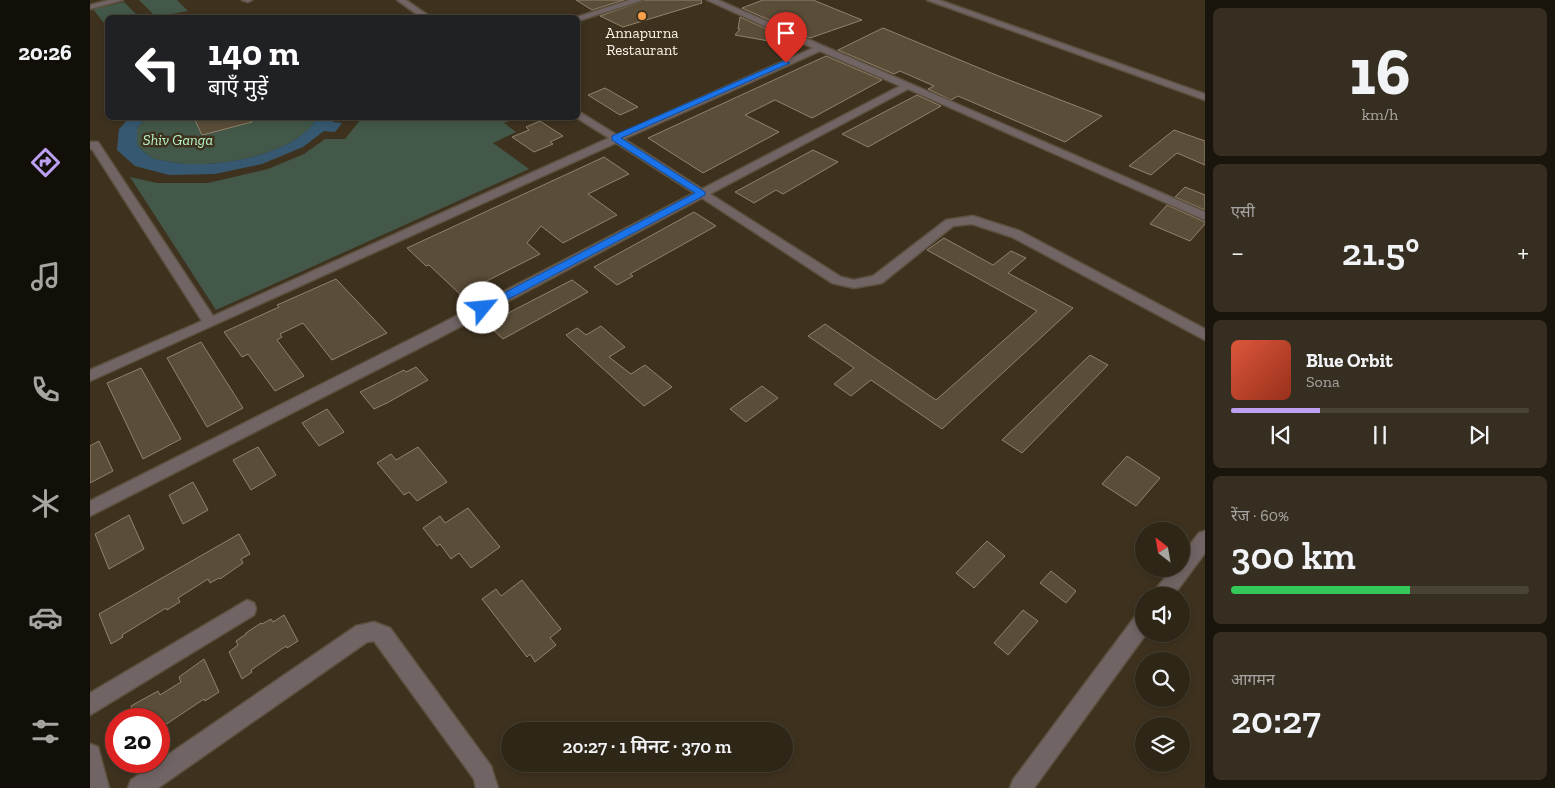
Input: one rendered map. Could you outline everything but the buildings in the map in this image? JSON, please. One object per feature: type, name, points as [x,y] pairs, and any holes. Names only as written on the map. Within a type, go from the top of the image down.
[{"type":"street","points":[[90,7],[119,0]]},
{"type":"street","points":[[401,0],[424,15]]},
{"type":"street","points":[[580,17],[638,0]]},
{"type":"street","points":[[711,0],[1205,216]]},
{"type":"street","points":[[931,0],[1205,97]]},
{"type":"street","points":[[90,376],[615,138],[820,48]]},
{"type":"street","points":[[90,509],[441,330],[907,86]]},
{"type":"street","points":[[580,115],[837,280],[854,284],[877,280],[950,223],[973,220],[1016,234],[1205,334]]},
{"type":"street","points":[[90,146],[94,144],[210,323]]},
{"type":"street","points":[[1169,587],[1205,539]]},
{"type":"street","points":[[90,705],[247,609]]},
{"type":"street","points":[[139,788],[363,633],[374,631],[383,635],[483,774],[488,788]]},
{"type":"street","points":[[1021,788],[1135,633]]},
{"type":"street","points":[[90,755],[98,788]]},
{"type":"green space","points":[[139,0],[177,0],[188,11],[167,15],[154,15]]},
{"type":"green space","points":[[124,2],[137,15],[105,15],[105,24],[93,9]]},
{"type":"green space","name":"Shiv Ganga","points":[[144,120],[315,120],[306,131],[290,143],[271,151],[249,158],[204,164],[183,164],[153,158],[137,145],[137,128]]},
{"type":"green space","points":[[360,120],[512,120],[504,123],[516,132],[493,143],[529,169],[216,310],[130,177],[157,183],[208,183],[268,169],[304,154],[325,139],[345,139]]},
{"type":"water","points":[[127,120],[144,120],[137,128],[137,145],[145,153],[156,159],[183,164],[204,164],[249,158],[271,151],[290,143],[306,131],[315,120],[334,120],[333,122],[342,123],[335,132],[324,131],[303,147],[262,164],[215,174],[169,175],[135,166],[117,150],[119,129]]},
{"type":"place","name":"Annapurna Restaurant","points":[[642,16]]},
{"type":"route","points":[[483,308],[702,194],[615,138],[786,63]]}]
